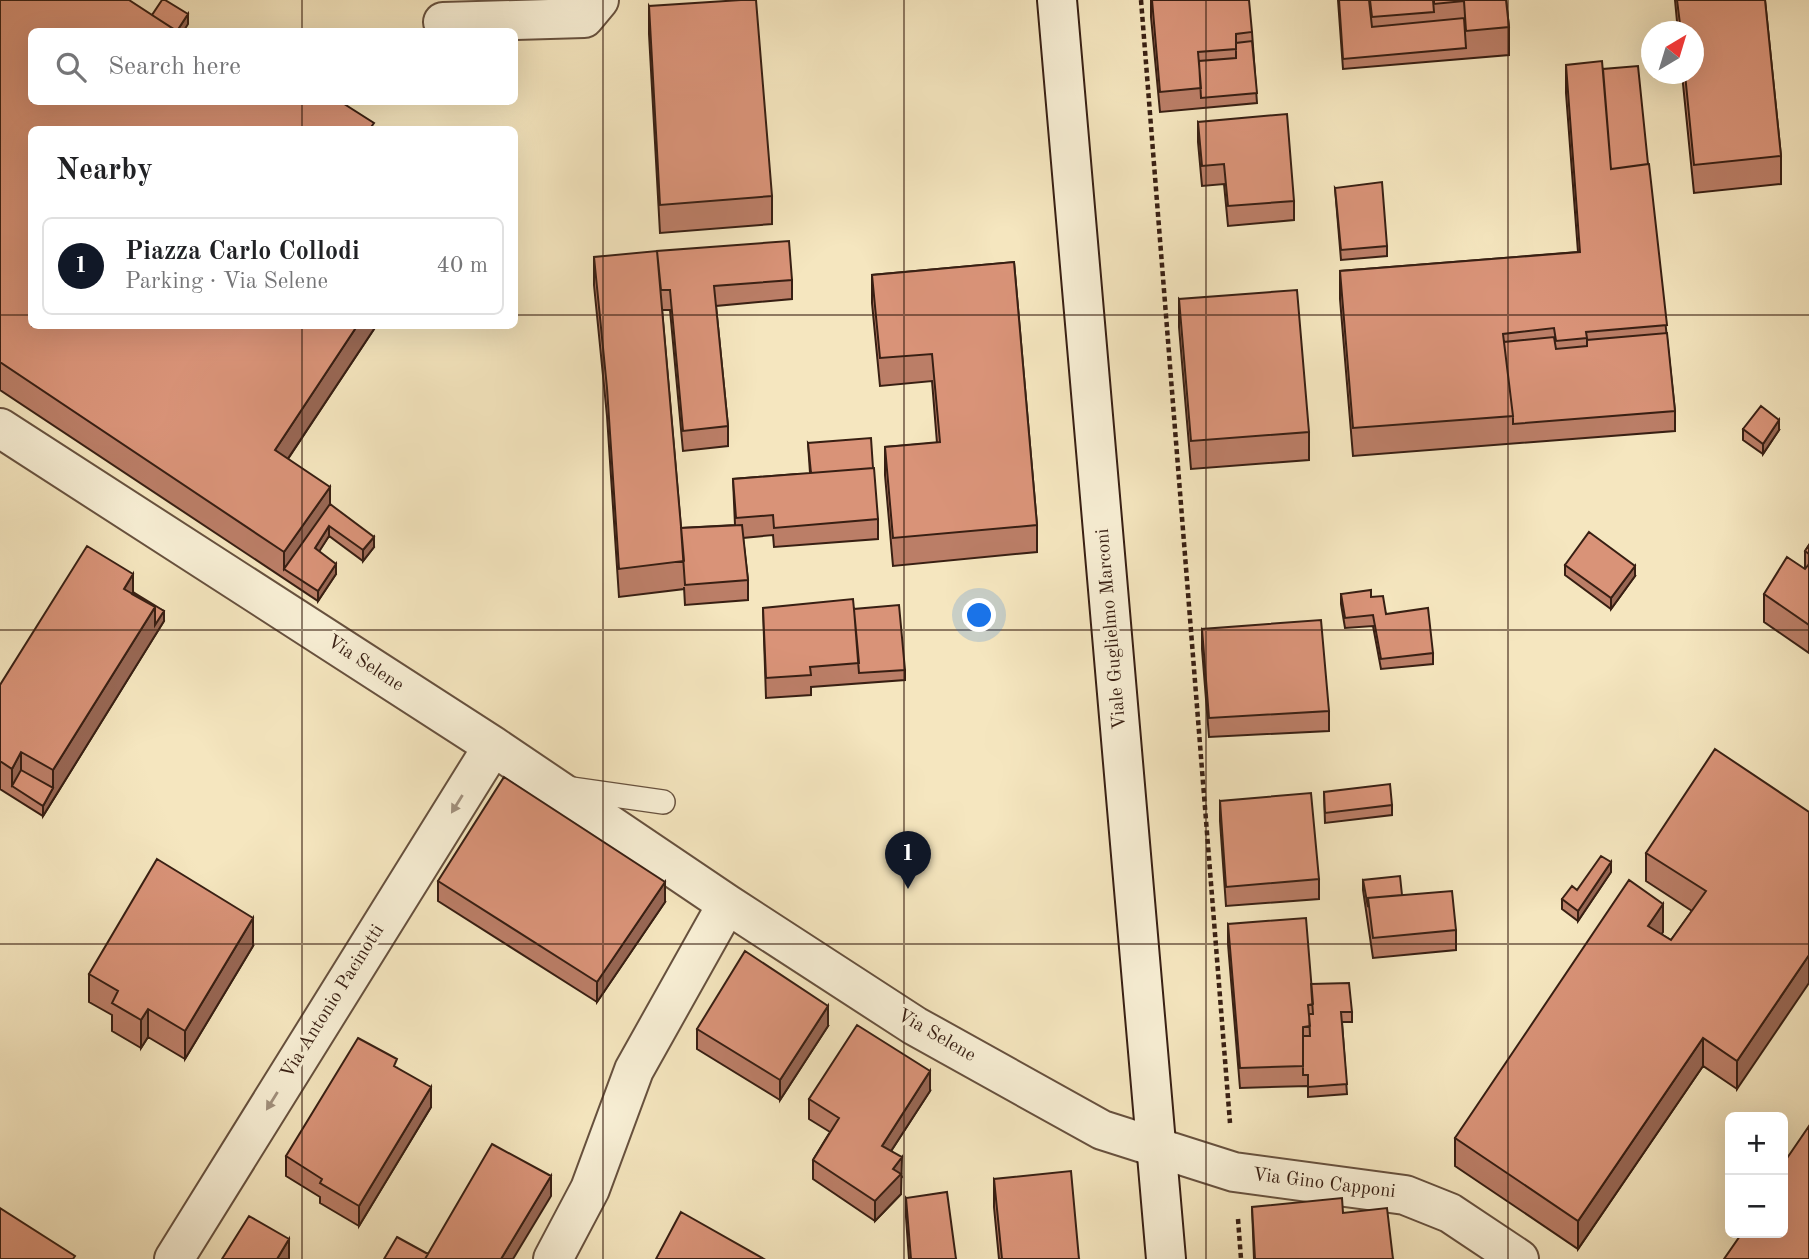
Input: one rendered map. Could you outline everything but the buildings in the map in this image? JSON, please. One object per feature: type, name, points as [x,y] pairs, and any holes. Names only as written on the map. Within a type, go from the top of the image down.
[{"type":"street","points":[[443,22],[583,18],[599,0]]},
{"type":"street","name":"Viale Guglielmo Marconi","points":[[1057,0],[1166,1259]]},
{"type":"street","name":"Via Selene","points":[[0,428],[492,746],[915,1026],[1102,1130],[1156,1148]]},
{"type":"street","name":"Via Antonio Pacinotti","points":[[174,1259],[492,746]]},
{"type":"street","points":[[553,1259],[590,1189],[634,1070],[727,904]]},
{"type":"street","name":"Via Gino Capponi","points":[[1156,1148],[1234,1172],[1405,1195],[1450,1213],[1519,1259]]},
{"type":"lane","points":[[553,786],[663,802]]},
{"type":"path","points":[[1141,0],[1241,1259]]},
{"type":"place","name":"Piazza Carlo Collodi","points":[[908,889]]}]
